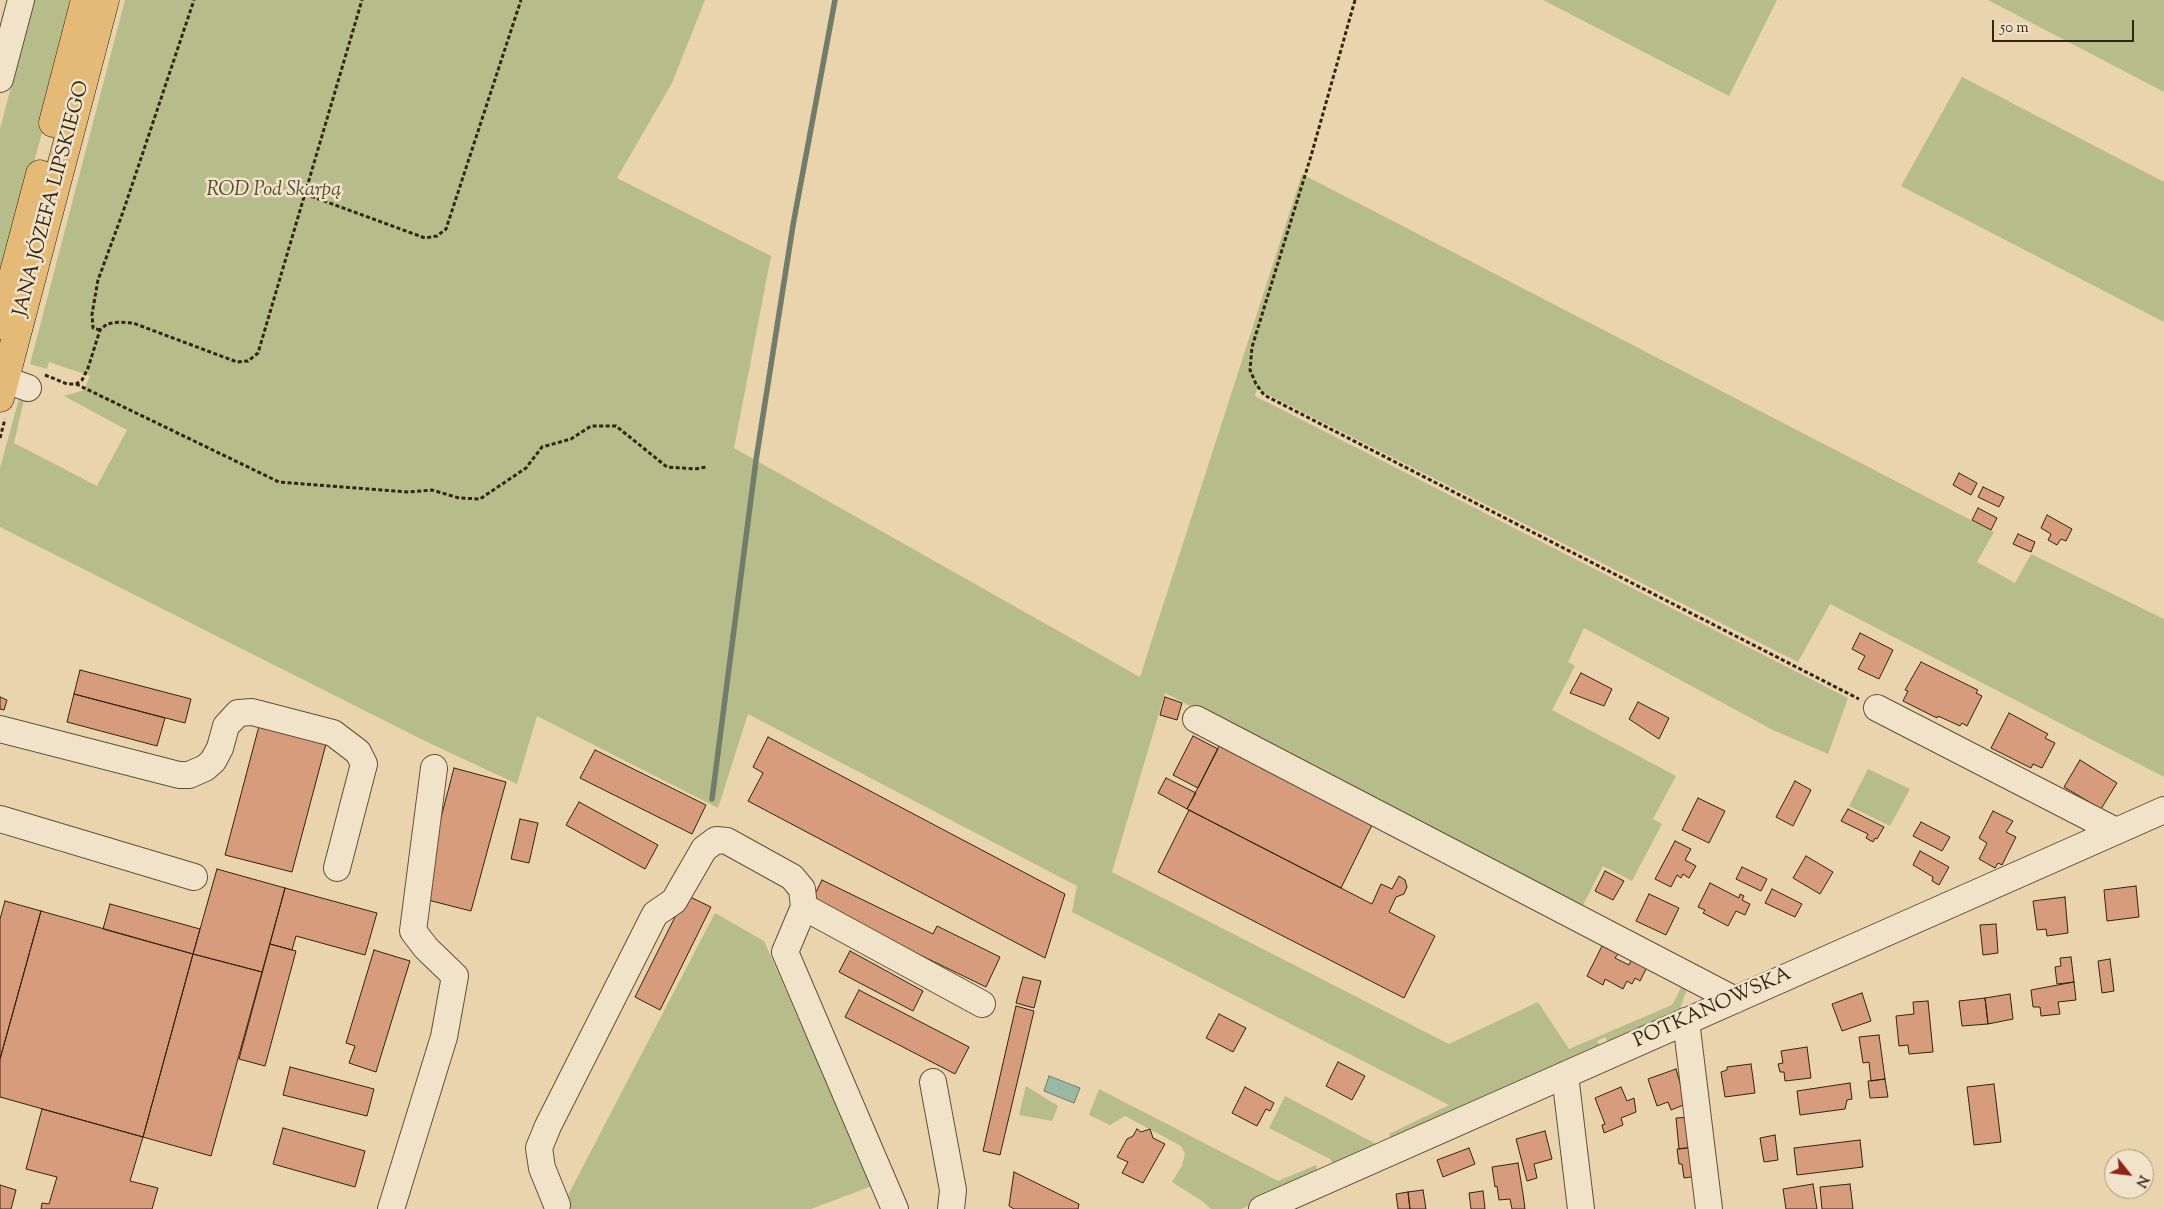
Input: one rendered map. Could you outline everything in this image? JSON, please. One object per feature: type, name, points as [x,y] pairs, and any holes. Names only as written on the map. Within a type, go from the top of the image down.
[{"type":"main road","name":"JANA JÓZEFA LIPSKIEGO","points":[[0,325],[85,0]]},
{"type":"main road","name":"JANA JÓZEFA LIPSKIEGO","points":[[11,386],[105,0]]},
{"type":"street","points":[[0,79],[12,15]]},
{"type":"street","points":[[1877,708],[2116,831]]},
{"type":"street","points":[[0,729],[179,775],[189,775],[205,768],[212,761],[220,748],[226,726],[238,713],[252,712],[333,732],[358,752],[364,764],[337,868]]},
{"type":"street","points":[[1196,719],[1734,1000]]},
{"type":"street","points":[[391,1209],[444,1037],[455,976],[426,948],[413,931],[434,768]]},
{"type":"street","name":"POTKANOWSKA","points":[[1262,1209],[2164,810]]},
{"type":"street","points":[[0,819],[194,876]]},
{"type":"street","points":[[554,1208],[542,1168],[539,1148],[548,1126],[655,914],[674,901],[704,849],[716,840],[728,841],[792,877],[802,889],[804,907],[785,952],[895,1209]]},
{"type":"street","points":[[804,907],[982,1004]]},
{"type":"street","points":[[1686,1021],[1709,1209]]},
{"type":"street","points":[[1565,1075],[1581,1209]]},
{"type":"street","points":[[933,1082],[953,1190],[951,1209]]},
{"type":"path","points":[[100,330],[93,328],[92,314],[98,280],[123,212],[194,0]]},
{"type":"path","points":[[76,384],[82,380],[88,368],[100,330],[107,324],[133,323],[223,359],[237,362],[248,361],[258,353],[362,0]]},
{"type":"path","points":[[305,194],[425,238],[437,236],[446,229],[520,0]]},
{"type":"path","points":[[1355,0],[1311,156],[1252,347],[1250,370],[1256,384],[1264,395],[1877,708]]},
{"type":"path","points":[[11,386],[33,372],[67,384],[76,384],[279,482],[408,492],[432,490],[459,498],[480,499],[526,468],[542,447],[570,439],[591,426],[616,426],[667,467],[695,469],[706,466]]},
{"type":"green space","points":[[34,0],[77,0],[0,291],[0,129]]},
{"type":"green space","name":"ROD Pod Skarpą","points":[[125,0],[705,0],[672,83],[617,178],[771,256],[734,448],[1140,677],[1302,174],[1994,532],[1977,562],[2015,583],[2031,554],[2164,619],[2164,777],[1830,604],[1798,662],[1257,389],[1255,396],[1848,698],[1828,754],[1773,730],[1584,628],[1568,662],[1575,666],[1552,710],[1676,776],[1653,819],[1662,824],[1632,881],[1603,866],[1582,907],[1165,693],[1112,872],[1449,1044],[1538,1002],[1569,1049],[1672,1005],[1683,984],[1687,989],[1679,1011],[1609,1044],[1605,1037],[1597,1041],[1602,1048],[1334,1165],[1330,1159],[1269,1128],[1285,1096],[1376,1144],[1390,1137],[1389,1134],[1449,1105],[1072,912],[1077,886],[748,714],[718,808],[537,716],[517,784],[425,741],[0,527],[0,468],[20,395],[25,395],[14,443],[97,486],[127,430],[64,396],[84,390],[90,376],[49,362],[47,369],[30,364]]},
{"type":"green space","points":[[1543,0],[1777,0],[1729,96]]},
{"type":"green space","points":[[1988,0],[2164,0],[2164,92]]},
{"type":"green space","points":[[1962,77],[2164,182],[2164,322],[1901,186]]},
{"type":"green space","points":[[1868,769],[1910,789],[1890,826],[1849,806]]},
{"type":"green space","points":[[715,913],[764,941],[872,1186],[811,1209],[571,1209],[566,1199]]},
{"type":"green space","points":[[1026,1086],[1058,1106],[1052,1121],[1019,1115]]},
{"type":"green space","points":[[1099,1089],[1278,1181],[1316,1165],[1318,1175],[1241,1209],[1211,1209],[1172,1182],[1182,1166],[1185,1154],[1181,1146],[1125,1116],[1110,1125],[1089,1115]]},
{"type":"shaded area","points":[[1049,1076],[1080,1088],[1074,1103],[1044,1091]]},
{"type":"building","points":[[1959,473],[1977,483],[1971,495],[1953,485]]},
{"type":"building","points":[[1983,487],[2004,497],[1999,507],[1978,497]]},
{"type":"building","points":[[1978,508],[1997,518],[1991,530],[1972,520]]},
{"type":"building","points":[[2047,515],[2072,529],[2066,541],[2061,539],[2057,545],[2048,540],[2051,534],[2041,528]]},
{"type":"building","points":[[2018,534],[2035,542],[2031,552],[2013,544]]},
{"type":"building","points":[[1860,633],[1893,650],[1879,679],[1858,669],[1865,656],[1852,649]]},
{"type":"building","points":[[1921,662],[1978,690],[1976,693],[1982,696],[1967,726],[1962,723],[1960,726],[1938,716],[1937,718],[1903,701],[1908,691],[1905,690]]},
{"type":"building","points":[[80,670],[191,699],[185,723],[74,694]]},
{"type":"building","points":[[1581,673],[1612,689],[1604,706],[1570,693]]},
{"type":"building","points":[[74,694],[165,718],[157,746],[67,722]]},
{"type":"building","points":[[0,697],[7,700],[4,710],[0,709]]},
{"type":"building","points":[[1165,697],[1182,703],[1177,720],[1160,715]]},
{"type":"building","points":[[1638,702],[1669,718],[1659,739],[1629,719]]},
{"type":"building","points":[[2009,713],[2048,734],[2045,738],[2055,743],[2042,768],[2033,764],[2031,768],[1991,748]]},
{"type":"building","points":[[259,726],[326,744],[292,872],[225,855]]},
{"type":"building","points":[[1193,736],[1218,749],[1198,788],[1173,775]]},
{"type":"building","points":[[768,737],[1065,894],[1045,958],[748,801],[763,773],[753,767]]},
{"type":"building","points":[[1220,744],[1373,823],[1341,888],[1187,809]]},
{"type":"building","points":[[595,750],[706,805],[692,834],[580,778]]},
{"type":"building","points":[[2080,760],[2117,783],[2101,809],[2064,787]]},
{"type":"building","points":[[454,768],[506,782],[471,911],[420,898]]},
{"type":"building","points":[[1166,778],[1196,793],[1187,809],[1158,793]]},
{"type":"building","points":[[1795,781],[1811,790],[1793,826],[1776,817]]},
{"type":"building","points":[[1698,798],[1725,811],[1709,843],[1682,830]]},
{"type":"building","points":[[579,802],[658,845],[645,869],[566,825]]},
{"type":"building","points":[[1848,809],[1884,827],[1877,839],[1875,838],[1873,842],[1866,838],[1868,834],[1841,821]]},
{"type":"building","points":[[1189,810],[1372,904],[1381,884],[1392,889],[1399,876],[1405,880],[1407,887],[1404,894],[1396,897],[1389,912],[1435,936],[1404,998],[1158,872]]},
{"type":"building","points":[[1993,811],[2013,821],[2006,832],[2016,837],[2002,865],[1998,863],[1995,868],[1979,859],[1987,843],[1979,838]]},
{"type":"building","points":[[520,819],[538,823],[529,863],[511,859]]},
{"type":"building","points":[[1921,822],[1950,837],[1942,851],[1913,836]]},
{"type":"building","points":[[1675,841],[1691,849],[1685,860],[1696,866],[1689,878],[1683,874],[1681,878],[1677,875],[1671,887],[1655,879]]},
{"type":"building","points":[[1920,851],[1949,867],[1939,885],[1932,881],[1933,877],[1913,865]]},
{"type":"building","points":[[1806,856],[1833,872],[1820,894],[1793,878]]},
{"type":"building","points":[[1742,867],[1767,879],[1761,891],[1736,879]]},
{"type":"building","points":[[217,869],[285,888],[262,972],[193,954]]},
{"type":"building","points":[[1605,871],[1624,881],[1613,900],[1595,891]]},
{"type":"building","points":[[822,880],[933,934],[937,926],[1000,957],[986,987],[811,902]]},
{"type":"building","points":[[1710,883],[1739,898],[1740,894],[1744,896],[1742,900],[1750,904],[1745,915],[1736,911],[1728,926],[1703,913],[1705,910],[1698,907]]},
{"type":"building","points":[[2136,886],[2139,917],[2107,921],[2104,890]]},
{"type":"building","points":[[285,888],[377,913],[365,955],[296,936],[292,950],[270,944]]},
{"type":"building","points":[[1772,889],[1802,904],[1795,917],[1765,903]]},
{"type":"building","points":[[1649,894],[1679,908],[1666,935],[1636,921]]},
{"type":"building","points":[[686,895],[711,907],[660,1010],[635,997]]},
{"type":"building","points":[[2065,897],[2068,933],[2047,936],[2046,929],[2037,930],[2033,901]]},
{"type":"building","points":[[5,901],[41,911],[0,1059],[0,919]]},
{"type":"building","points":[[110,904],[200,929],[193,954],[103,929]]},
{"type":"building","points":[[41,911],[193,954],[143,1137],[0,1097],[0,1059]]},
{"type":"building","points":[[1996,924],[1998,953],[1983,955],[1980,925]]},
{"type":"building","points":[[270,944],[296,951],[265,1066],[239,1059]]},
{"type":"building","points":[[1602,946],[1618,954],[1615,958],[1629,965],[1633,957],[1648,965],[1640,981],[1635,978],[1632,984],[1627,981],[1623,989],[1605,979],[1603,985],[1587,976]]},
{"type":"building","points":[[374,950],[410,961],[376,1072],[349,1063],[355,1046],[346,1043]]},
{"type":"building","points":[[850,951],[923,991],[913,1011],[839,972]]},
{"type":"building","points":[[193,954],[262,972],[211,1156],[143,1137]]},
{"type":"building","points":[[2071,957],[2074,982],[2057,984],[2055,967],[2061,966],[2060,958]]},
{"type":"building","points":[[2110,959],[2114,991],[2102,993],[2098,961]]},
{"type":"building","points":[[1023,977],[1041,981],[1034,1008],[1016,1003]]},
{"type":"building","points":[[2074,982],[2076,1000],[2058,1002],[2060,1014],[2041,1016],[2040,1007],[2033,1007],[2031,990]]},
{"type":"building","points":[[859,990],[969,1047],[955,1074],[845,1017]]},
{"type":"building","points":[[1862,993],[1871,1021],[1842,1031],[1832,1004]]},
{"type":"building","points":[[2010,994],[2013,1019],[1988,1024],[1985,998]]},
{"type":"building","points":[[1985,998],[1988,1024],[1962,1026],[1959,1001]]},
{"type":"building","points":[[1928,1001],[1933,1052],[1909,1054],[1908,1045],[1899,1046],[1896,1016],[1914,1014],[1913,1002]]},
{"type":"building","points":[[1016,1006],[1034,1011],[1000,1155],[983,1151]]},
{"type":"building","points":[[1219,1014],[1246,1028],[1233,1052],[1206,1038]]},
{"type":"building","points":[[1879,1035],[1885,1079],[1871,1081],[1869,1062],[1863,1063],[1859,1037]]},
{"type":"building","points":[[1807,1047],[1811,1078],[1785,1081],[1784,1072],[1780,1072],[1778,1064],[1783,1063],[1781,1051]]},
{"type":"building","points":[[1338,1062],[1365,1076],[1352,1100],[1326,1086]]},
{"type":"building","points":[[1751,1064],[1755,1093],[1725,1097],[1721,1072],[1727,1070],[1727,1067]]},
{"type":"building","points":[[290,1067],[374,1089],[367,1116],[283,1095]]},
{"type":"building","points":[[1676,1069],[1686,1104],[1671,1110],[1668,1102],[1657,1106],[1648,1079]]},
{"type":"building","points":[[1885,1079],[1888,1097],[1870,1098],[1868,1081]]},
{"type":"building","points":[[1850,1083],[1852,1099],[1847,1100],[1845,1109],[1800,1115],[1797,1091]]},
{"type":"building","points":[[1994,1084],[2001,1142],[1974,1145],[1967,1087]]},
{"type":"building","points":[[1245,1087],[1274,1103],[1270,1111],[1266,1109],[1257,1126],[1232,1113]]},
{"type":"building","points":[[1621,1087],[1627,1101],[1634,1098],[1636,1112],[1621,1118],[1623,1125],[1604,1133],[1602,1125],[1605,1124],[1595,1098]]},
{"type":"building","points":[[42,1109],[143,1137],[130,1181],[158,1188],[152,1209],[41,1209],[42,1203],[49,1204],[57,1177],[26,1169]]},
{"type":"building","points":[[1693,1117],[1696,1147],[1679,1149],[1676,1118]]},
{"type":"building","points":[[283,1128],[365,1151],[355,1187],[273,1164]]},
{"type":"building","points":[[1137,1129],[1141,1132],[1150,1129],[1153,1138],[1165,1144],[1143,1183],[1122,1173],[1128,1162],[1117,1157],[1127,1139],[1133,1136]]},
{"type":"building","points":[[1545,1131],[1552,1159],[1534,1164],[1537,1178],[1527,1181],[1516,1139]]},
{"type":"building","points":[[1775,1135],[1778,1160],[1764,1162],[1760,1138]]},
{"type":"building","points":[[1860,1140],[1863,1167],[1797,1175],[1794,1148]]},
{"type":"building","points":[[1694,1147],[1698,1176],[1684,1178],[1682,1164],[1679,1164],[1677,1149]]},
{"type":"building","points":[[1469,1148],[1475,1164],[1443,1177],[1437,1160]]},
{"type":"building","points":[[1518,1163],[1525,1209],[1512,1209],[1510,1199],[1499,1200],[1497,1186],[1495,1187],[1492,1167]]},
{"type":"building","points":[[1014,1172],[1079,1204],[1078,1209],[1014,1209],[1009,1206]]},
{"type":"building","points":[[1813,1184],[1817,1209],[1786,1209],[1783,1189]]},
{"type":"building","points":[[1850,1184],[1853,1209],[1822,1209],[1820,1187]]},
{"type":"building","points":[[0,1185],[16,1190],[11,1209],[0,1209]]},
{"type":"building","points":[[1423,1190],[1426,1209],[1410,1209],[1408,1192]]},
{"type":"building","points":[[1483,1191],[1485,1209],[1471,1209],[1469,1193]]},
{"type":"building","points":[[1408,1192],[1410,1209],[1398,1209],[1396,1194]]},
{"type":"waterway","points":[[712,799],[756,460],[793,225],[835,0]]}]
